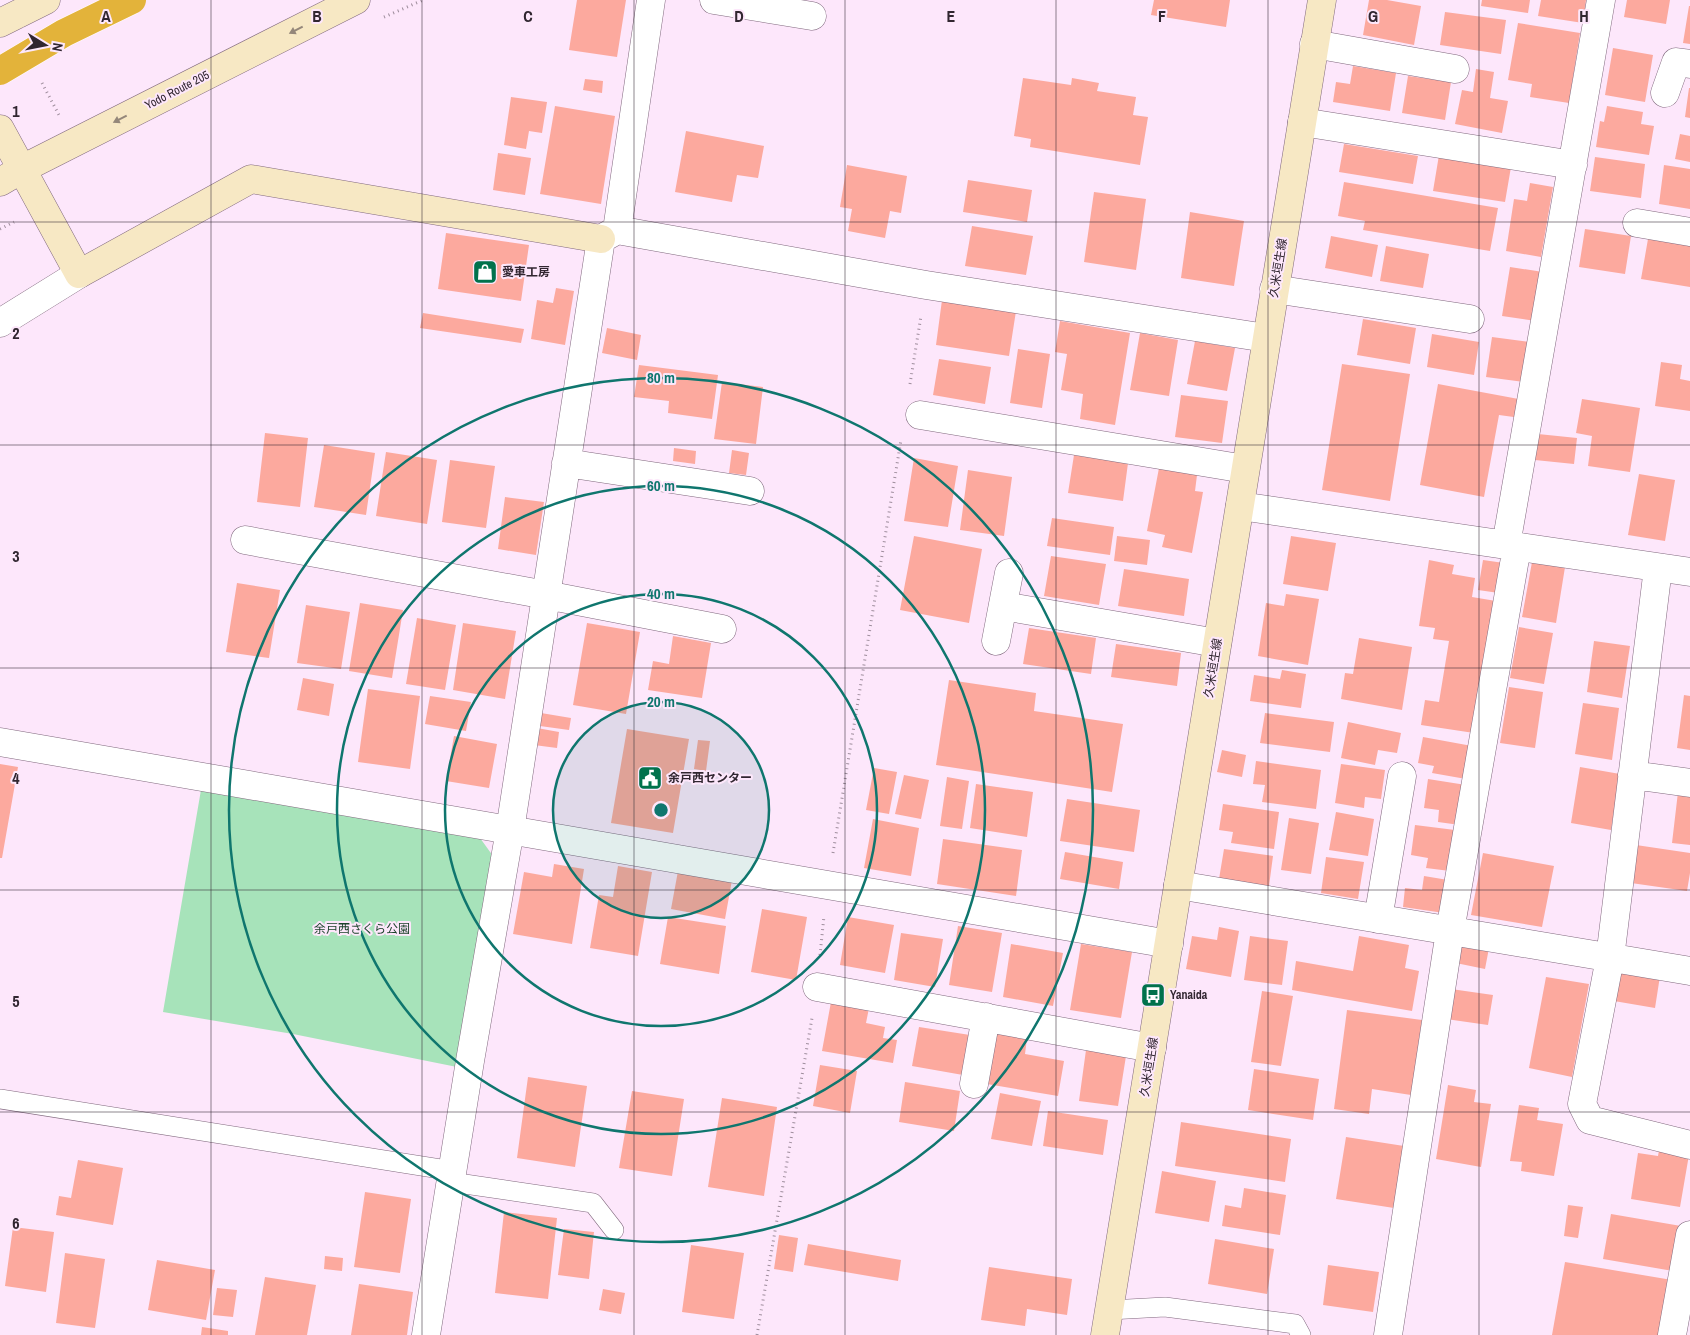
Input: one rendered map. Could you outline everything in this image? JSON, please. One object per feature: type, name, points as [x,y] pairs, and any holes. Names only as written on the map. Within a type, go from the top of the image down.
[{"type":"highway","points":[[0,71],[64,33],[132,0]]},
{"type":"main road","points":[[0,23],[46,0]]},
{"type":"main road","name":"Yodo Route 205","points":[[11,175],[356,0]]},
{"type":"main road","name":"久米垣生線","points":[[1107,1322],[1322,0]]},
{"type":"main road","points":[[0,129],[11,175],[79,274],[251,179],[609,235]]},
{"type":"street","points":[[426,1335],[470,1061],[510,830],[566,463],[651,0]]},
{"type":"street","points":[[714,0],[812,16]]},
{"type":"street","points":[[1388,1335],[1511,546],[1601,0]]},
{"type":"street","points":[[1314,44],[1455,69]]},
{"type":"street","points":[[1665,93],[1676,62],[1690,64]]},
{"type":"street","points":[[1302,122],[1573,165]]},
{"type":"street","points":[[1637,223],[1690,232]]},
{"type":"street","points":[[609,235],[1266,338]]},
{"type":"street","points":[[0,323],[79,274]]},
{"type":"street","points":[[1274,288],[1470,320]]},
{"type":"street","points":[[910,414],[1245,470]]},
{"type":"street","points":[[566,463],[750,491]]},
{"type":"street","points":[[1240,506],[1690,572]]},
{"type":"street","points":[[245,540],[722,629]]},
{"type":"street","points":[[1658,568],[1610,958],[1582,1104],[1590,1120],[1690,1145]]},
{"type":"street","points":[[996,641],[1008,573]]},
{"type":"street","points":[[1003,606],[1217,643]]},
{"type":"street","points":[[0,742],[1169,944]]},
{"type":"street","points":[[1632,775],[1690,783]]},
{"type":"street","points":[[1378,919],[1402,776]]},
{"type":"street","points":[[1178,885],[1690,971]]},
{"type":"street","points":[[817,987],[1152,1048]]},
{"type":"street","points":[[974,1084],[986,1017]]},
{"type":"street","points":[[1672,1335],[1690,1236]]},
{"type":"lane","points":[[0,1099],[452,1176],[593,1203],[614,1230]]},
{"type":"lane","points":[[1107,1322],[1165,1307],[1295,1324],[1301,1335]]},
{"type":"path","points":[[757,1335],[817,987],[828,885],[910,414],[926,285]]},
{"type":"green space","name":"余戸西さくら公園","points":[[202,784],[475,831],[493,856],[457,1067],[293,1034],[163,1012]]},
{"type":"building","points":[[577,0],[626,0],[617,57],[569,50]]},
{"type":"building","points":[[1154,0],[1230,0],[1226,27],[1151,15]]},
{"type":"building","points":[[1369,0],[1387,0],[1421,6],[1414,45],[1363,35]]},
{"type":"building","points":[[1482,0],[1530,0],[1528,13],[1481,6]]},
{"type":"building","points":[[1541,0],[1586,0],[1583,23],[1538,16]]},
{"type":"building","points":[[1627,0],[1670,0],[1666,24],[1624,17]]},
{"type":"building","points":[[1690,6],[1690,44],[1683,43]]},
{"type":"building","points":[[1445,12],[1506,20],[1501,54],[1440,45]]},
{"type":"building","points":[[1518,23],[1580,33],[1569,103],[1530,97],[1532,84],[1508,80]]},
{"type":"building","points":[[1613,48],[1653,55],[1645,102],[1605,95]]},
{"type":"building","points":[[1353,66],[1396,73],[1390,111],[1333,102],[1336,82],[1350,84]]},
{"type":"building","points":[[1476,69],[1494,72],[1490,98],[1508,101],[1502,133],[1455,124],[1462,90],[1473,92]]},
{"type":"building","points":[[1408,76],[1451,82],[1445,120],[1402,113]]},
{"type":"building","points":[[1023,78],[1071,85],[1072,78],[1099,83],[1097,91],[1136,97],[1133,115],[1148,117],[1140,165],[1030,147],[1031,139],[1014,136]]},
{"type":"building","points":[[585,79],[603,81],[602,93],[583,90]]},
{"type":"building","points":[[1690,88],[1690,118],[1685,117]]},
{"type":"building","points":[[511,97],[547,102],[542,133],[529,131],[526,149],[504,145]]},
{"type":"building","points":[[555,106],[615,116],[601,204],[540,194]]},
{"type":"building","points":[[1607,106],[1643,112],[1641,124],[1654,126],[1649,155],[1596,147],[1600,121],[1604,122]]},
{"type":"building","points":[[686,131],[764,146],[758,178],[737,175],[732,202],[675,192]]},
{"type":"building","points":[[1680,134],[1690,136],[1690,162],[1675,159]]},
{"type":"building","points":[[1344,144],[1418,156],[1413,184],[1339,172]]},
{"type":"building","points":[[498,153],[531,158],[525,195],[493,190]]},
{"type":"building","points":[[1439,155],[1511,167],[1505,202],[1433,191]]},
{"type":"building","points":[[1595,157],[1645,164],[1641,198],[1590,191]]},
{"type":"building","points":[[847,165],[907,176],[901,213],[890,211],[885,238],[848,231],[852,209],[840,207]]},
{"type":"building","points":[[1664,165],[1690,169],[1690,209],[1659,204]]},
{"type":"building","points":[[968,180],[1032,190],[1027,222],[963,212]]},
{"type":"building","points":[[1344,182],[1498,208],[1490,251],[1363,230],[1365,221],[1338,216]]},
{"type":"building","points":[[1530,183],[1553,187],[1541,257],[1506,251],[1514,199],[1527,201]]},
{"type":"building","points":[[1094,192],[1146,199],[1136,270],[1084,262]]},
{"type":"building","points":[[1190,212],[1244,221],[1234,286],[1181,278]]},
{"type":"building","points":[[972,226],[1033,236],[1026,275],[965,266]]},
{"type":"building","points":[[1585,229],[1631,236],[1625,274],[1579,267]]},
{"type":"building","points":[[446,233],[529,245],[521,301],[438,289]]},
{"type":"building","points":[[1331,236],[1378,245],[1372,277],[1325,268]]},
{"type":"building","points":[[1648,239],[1690,246],[1690,287],[1641,279]]},
{"type":"building","points":[[1386,246],[1429,254],[1423,288],[1380,281]]},
{"type":"building","points":[[1510,267],[1543,272],[1536,321],[1502,316]]},
{"type":"building","points":[[556,288],[574,291],[565,345],[531,339],[537,300],[553,303]]},
{"type":"building","points":[[942,300],[1016,311],[1009,356],[936,345]]},
{"type":"building","points":[[423,313],[524,329],[521,343],[420,328]]},
{"type":"building","points":[[1363,319],[1416,328],[1410,364],[1357,355]]},
{"type":"building","points":[[1060,321],[1130,333],[1115,425],[1080,419],[1083,394],[1061,390],[1067,354],[1055,352]]},
{"type":"building","points":[[607,328],[641,335],[637,360],[602,353]]},
{"type":"building","points":[[1140,333],[1178,340],[1169,396],[1130,390]]},
{"type":"building","points":[[1432,334],[1479,342],[1474,375],[1427,367]]},
{"type":"building","points":[[1492,337],[1530,342],[1524,382],[1486,377]]},
{"type":"building","points":[[1195,341],[1235,348],[1227,391],[1187,384]]},
{"type":"building","points":[[1018,349],[1050,354],[1042,408],[1010,403]]},
{"type":"building","points":[[939,359],[991,367],[985,404],[933,395]]},
{"type":"building","points":[[1661,362],[1682,365],[1680,379],[1690,381],[1690,411],[1655,406]]},
{"type":"building","points":[[1342,364],[1410,374],[1390,501],[1322,490]]},
{"type":"building","points":[[639,365],[718,375],[712,419],[668,413],[669,401],[634,397]]},
{"type":"building","points":[[722,382],[763,387],[756,444],[714,439]]},
{"type":"building","points":[[1438,384],[1524,400],[1521,418],[1499,415],[1484,497],[1420,485]]},
{"type":"building","points":[[1181,395],[1228,401],[1222,443],[1175,437]]},
{"type":"building","points":[[1582,399],[1640,408],[1630,472],[1588,466],[1592,436],[1576,433]]},
{"type":"building","points":[[265,433],[308,438],[300,507],[257,502]]},
{"type":"building","points":[[1538,434],[1577,438],[1574,464],[1535,460]]},
{"type":"building","points":[[324,445],[375,453],[366,515],[314,507]]},
{"type":"building","points":[[674,448],[696,451],[695,464],[673,461]]},
{"type":"building","points":[[732,450],[749,453],[746,475],[729,473]]},
{"type":"building","points":[[386,452],[437,460],[427,524],[376,516]]},
{"type":"building","points":[[1074,455],[1128,463],[1123,501],[1068,493]]},
{"type":"building","points":[[914,458],[958,466],[948,527],[904,521]]},
{"type":"building","points":[[450,460],[495,466],[486,528],[442,522]]},
{"type":"building","points":[[1159,468],[1197,475],[1195,491],[1203,492],[1192,553],[1162,547],[1165,535],[1147,531]]},
{"type":"building","points":[[968,470],[1012,477],[1004,536],[960,530]]},
{"type":"building","points":[[1639,474],[1675,480],[1665,541],[1628,535]]},
{"type":"building","points":[[505,497],[544,502],[536,555],[498,549]]},
{"type":"building","points":[[1052,518],[1114,527],[1110,555],[1047,546]]},
{"type":"building","points":[[914,536],[982,549],[969,623],[900,610]]},
{"type":"building","points":[[1117,536],[1150,540],[1147,565],[1114,561]]},
{"type":"building","points":[[1291,536],[1336,543],[1328,591],[1283,584]]},
{"type":"building","points":[[1051,556],[1106,564],[1099,605],[1044,596]]},
{"type":"building","points":[[1429,560],[1454,565],[1452,574],[1475,578],[1472,597],[1496,601],[1474,733],[1421,725],[1425,700],[1439,702],[1449,641],[1433,639],[1435,628],[1419,626]]},
{"type":"building","points":[[1483,560],[1504,563],[1499,593],[1478,590]]},
{"type":"building","points":[[1532,562],[1565,567],[1556,623],[1522,617]]},
{"type":"building","points":[[1124,569],[1189,579],[1184,616],[1118,606]]},
{"type":"building","points":[[237,583],[280,590],[269,658],[226,652]]},
{"type":"building","points":[[1286,594],[1319,599],[1308,665],[1258,656],[1266,603],[1284,606]]},
{"type":"building","points":[[360,603],[403,610],[392,678],[349,671]]},
{"type":"building","points":[[306,605],[350,612],[341,669],[297,663]]},
{"type":"building","points":[[417,618],[456,625],[445,690],[406,684]]},
{"type":"building","points":[[463,623],[516,631],[505,699],[453,690]]},
{"type":"building","points":[[587,623],[640,632],[626,714],[573,705]]},
{"type":"building","points":[[1519,627],[1553,633],[1544,684],[1510,678]]},
{"type":"building","points":[[1029,628],[1096,638],[1091,674],[1023,664]]},
{"type":"building","points":[[673,636],[711,643],[702,698],[648,690],[653,661],[669,664]]},
{"type":"building","points":[[1359,638],[1412,647],[1402,710],[1341,699],[1345,673],[1353,674]]},
{"type":"building","points":[[1594,641],[1630,646],[1622,698],[1587,692]]},
{"type":"building","points":[[1116,644],[1181,653],[1177,686],[1111,677]]},
{"type":"building","points":[[1282,670],[1306,674],[1301,708],[1250,701],[1254,675],[1280,679]]},
{"type":"building","points":[[303,678],[334,684],[329,716],[297,710]]},
{"type":"building","points":[[949,680],[1036,693],[1034,711],[1123,724],[1112,792],[936,765]]},
{"type":"building","points":[[1509,687],[1543,692],[1535,748],[1500,743]]},
{"type":"building","points":[[368,689],[420,696],[410,769],[358,762]]},
{"type":"building","points":[[1684,695],[1690,696],[1690,750],[1677,748]]},
{"type":"building","points":[[430,696],[471,702],[466,731],[425,724]]},
{"type":"building","points":[[1583,703],[1619,708],[1612,760],[1575,754]]},
{"type":"building","points":[[541,713],[571,718],[569,730],[540,726]]},
{"type":"building","points":[[1265,713],[1334,722],[1330,752],[1260,743]]},
{"type":"building","points":[[1348,722],[1401,733],[1397,753],[1378,750],[1375,765],[1341,758]]},
{"type":"building","points":[[537,728],[559,732],[557,748],[534,745]]},
{"type":"building","points":[[627,729],[689,739],[673,833],[611,823]]},
{"type":"building","points":[[454,736],[497,744],[489,788],[446,781]]},
{"type":"building","points":[[1423,737],[1472,746],[1466,779],[1432,773],[1434,766],[1418,763]]},
{"type":"building","points":[[698,740],[710,741],[706,771],[694,769]]},
{"type":"building","points":[[1222,750],[1246,755],[1242,777],[1217,772]]},
{"type":"building","points":[[1256,761],[1321,770],[1316,809],[1262,802],[1265,785],[1253,784]]},
{"type":"building","points":[[0,764],[18,767],[2,858],[0,858]]},
{"type":"building","points":[[1341,764],[1385,770],[1381,799],[1365,797],[1364,808],[1335,803]]},
{"type":"building","points":[[1580,767],[1620,774],[1611,830],[1571,823]]},
{"type":"building","points":[[874,768],[897,772],[889,814],[866,810]]},
{"type":"building","points":[[904,775],[929,780],[921,819],[895,814]]},
{"type":"building","points":[[947,777],[969,781],[962,829],[940,826]]},
{"type":"building","points":[[1428,779],[1466,785],[1460,825],[1438,822],[1439,810],[1424,808]]},
{"type":"building","points":[[976,784],[1033,792],[1027,837],[970,828]]},
{"type":"building","points":[[1678,792],[1690,793],[1690,845],[1672,843]]},
{"type":"building","points":[[1067,799],[1140,810],[1134,852],[1060,841]]},
{"type":"building","points":[[1223,804],[1279,812],[1274,849],[1231,843],[1233,832],[1219,830]]},
{"type":"building","points":[[1336,812],[1374,819],[1368,856],[1329,850]]},
{"type":"building","points":[[1289,818],[1319,823],[1311,874],[1281,870]]},
{"type":"building","points":[[873,819],[919,828],[911,876],[864,868]]},
{"type":"building","points":[[1415,825],[1455,830],[1450,871],[1426,868],[1428,858],[1411,855]]},
{"type":"building","points":[[943,839],[1022,850],[1016,896],[937,884]]},
{"type":"building","points":[[1636,845],[1690,853],[1690,873],[1687,891],[1631,883]]},
{"type":"building","points":[[1224,849],[1273,856],[1269,886],[1219,879]]},
{"type":"building","points":[[1065,852],[1123,862],[1119,889],[1060,879]]},
{"type":"building","points":[[1483,853],[1554,866],[1542,927],[1471,915]]},
{"type":"building","points":[[1326,857],[1364,862],[1358,899],[1321,893]]},
{"type":"building","points":[[554,864],[584,869],[572,944],[513,934],[524,872],[552,877]]},
{"type":"building","points":[[618,866],[652,872],[638,956],[590,948],[599,895],[613,897]]},
{"type":"building","points":[[678,871],[732,880],[725,919],[671,909]]},
{"type":"building","points":[[1424,876],[1448,880],[1444,913],[1403,907],[1405,888],[1422,890]]},
{"type":"building","points":[[762,909],[807,917],[796,980],[751,972]]},
{"type":"building","points":[[668,917],[726,926],[719,974],[660,964]]},
{"type":"building","points":[[848,917],[894,925],[885,973],[840,965]]},
{"type":"building","points":[[958,926],[1002,933],[992,992],[949,985]]},
{"type":"building","points":[[1219,927],[1239,931],[1231,977],[1186,969],[1192,936],[1217,940]]},
{"type":"building","points":[[901,933],[943,939],[935,987],[894,980]]},
{"type":"building","points":[[1250,936],[1288,941],[1282,985],[1244,980]]},
{"type":"building","points":[[1359,936],[1409,945],[1405,968],[1419,971],[1412,1011],[1292,990],[1296,961],[1353,971]]},
{"type":"building","points":[[1455,941],[1489,948],[1485,969],[1451,962]]},
{"type":"building","points":[[1011,944],[1063,953],[1053,1006],[1003,997]]},
{"type":"building","points":[[1081,944],[1132,952],[1121,1018],[1070,1010]]},
{"type":"building","points":[[1619,970],[1660,976],[1655,1008],[1614,1001]]},
{"type":"building","points":[[1546,977],[1589,984],[1572,1077],[1529,1068]]},
{"type":"building","points":[[1451,989],[1493,995],[1488,1025],[1446,1019]]},
{"type":"building","points":[[1262,991],[1293,996],[1281,1066],[1251,1062]]},
{"type":"building","points":[[831,1002],[869,1008],[866,1023],[885,1027],[883,1038],[897,1040],[893,1063],[822,1051]]},
{"type":"building","points":[[1347,1010],[1422,1020],[1411,1095],[1372,1089],[1369,1114],[1334,1109]]},
{"type":"building","points":[[919,1027],[970,1035],[963,1075],[912,1066]]},
{"type":"building","points":[[996,1032],[1027,1038],[1025,1054],[1064,1061],[1058,1096],[987,1084]]},
{"type":"building","points":[[1086,1050],[1126,1056],[1118,1106],[1079,1101]]},
{"type":"building","points":[[820,1065],[857,1071],[850,1113],[813,1106]]},
{"type":"building","points":[[1254,1069],[1319,1079],[1313,1120],[1248,1110]]},
{"type":"building","points":[[528,1077],[587,1086],[575,1167],[517,1158]]},
{"type":"building","points":[[905,1082],[960,1091],[954,1131],[899,1122]]},
{"type":"building","points":[[1448,1085],[1476,1090],[1474,1102],[1491,1104],[1481,1167],[1436,1159]]},
{"type":"building","points":[[632,1091],[684,1099],[672,1176],[619,1168]]},
{"type":"building","points":[[1000,1093],[1041,1101],[1032,1146],[991,1139]]},
{"type":"building","points":[[722,1098],[777,1107],[764,1196],[708,1187]]},
{"type":"building","points":[[1519,1105],[1539,1108],[1537,1120],[1563,1124],[1554,1176],[1521,1171],[1522,1162],[1510,1161]]},
{"type":"building","points":[[1048,1111],[1108,1120],[1103,1155],[1043,1146]]},
{"type":"building","points":[[1181,1122],[1291,1139],[1285,1182],[1175,1166]]},
{"type":"building","points":[[1346,1137],[1404,1146],[1394,1208],[1336,1199]]},
{"type":"building","points":[[1660,1144],[1690,1149],[1680,1207],[1631,1199],[1638,1153],[1658,1156]]},
{"type":"building","points":[[78,1160],[123,1168],[113,1225],[56,1215],[59,1196],[71,1198]]},
{"type":"building","points":[[1162,1171],[1216,1181],[1209,1222],[1155,1213]]},
{"type":"building","points":[[1244,1188],[1286,1195],[1280,1235],[1222,1226],[1225,1205],[1241,1208]]},
{"type":"building","points":[[365,1192],[411,1199],[400,1273],[354,1267]]},
{"type":"building","points":[[1568,1205],[1583,1207],[1578,1238],[1564,1236]]},
{"type":"building","points":[[504,1212],[557,1218],[548,1299],[495,1293]]},
{"type":"building","points":[[1611,1214],[1681,1226],[1673,1271],[1603,1259]]},
{"type":"building","points":[[13,1227],[54,1232],[46,1292],[5,1286]]},
{"type":"building","points":[[564,1229],[594,1232],[589,1279],[558,1275]]},
{"type":"building","points":[[779,1235],[798,1238],[793,1272],[774,1269]]},
{"type":"building","points":[[1215,1239],[1274,1249],[1267,1294],[1208,1284]]},
{"type":"building","points":[[808,1244],[901,1260],[898,1281],[804,1265]]},
{"type":"building","points":[[691,1245],[744,1253],[734,1319],[682,1312]]},
{"type":"building","points":[[65,1253],[105,1259],[95,1328],[56,1323]]},
{"type":"building","points":[[325,1256],[343,1258],[342,1271],[324,1269]]},
{"type":"building","points":[[157,1260],[215,1270],[206,1320],[148,1310]]},
{"type":"building","points":[[1565,1262],[1672,1280],[1663,1335],[1552,1335]]},
{"type":"building","points":[[1328,1265],[1379,1272],[1373,1312],[1323,1305]]},
{"type":"building","points":[[989,1267],[1072,1279],[1067,1315],[1027,1309],[1025,1326],[981,1320]]},
{"type":"building","points":[[265,1277],[316,1285],[307,1335],[255,1335]]},
{"type":"building","points":[[359,1284],[413,1292],[407,1335],[351,1335]]},
{"type":"building","points":[[217,1288],[237,1290],[233,1317],[213,1315]]},
{"type":"building","points":[[603,1289],[625,1293],[621,1314],[599,1310]]},
{"type":"building","points":[[202,1327],[228,1331],[228,1335],[201,1335]]},
{"type":"place","name":"愛車工房","points":[[485,272]]},
{"type":"place","name":"余戸西センター","points":[[650,778]]},
{"type":"place","name":"Yanaida","points":[[1153,995]]}]
